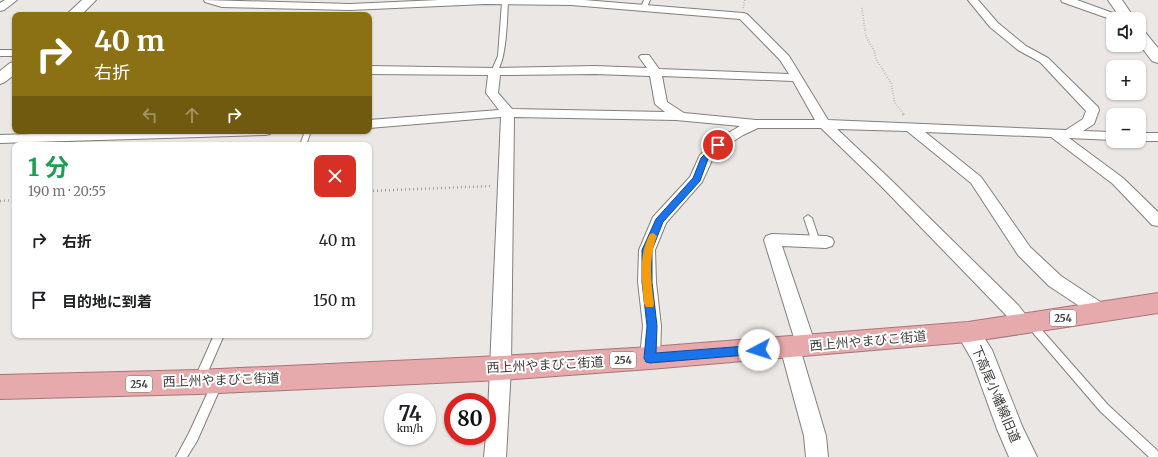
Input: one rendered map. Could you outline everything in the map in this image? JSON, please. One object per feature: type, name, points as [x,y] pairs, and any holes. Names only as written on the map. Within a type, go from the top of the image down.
[{"type":"highway","name":"西上州やまびこ街道","points":[[0,387],[208,381],[501,368],[650,358],[968,332],[1158,303]]},
{"type":"main road","points":[[1115,0],[1123,12]]},
{"type":"main road","points":[[1146,43],[1158,58]]},
{"type":"street","points":[[0,8],[12,0]]},
{"type":"street","points":[[76,12],[90,0]]},
{"type":"street","points":[[209,0],[222,4],[246,3],[350,7],[485,1],[646,3],[743,16],[785,58],[824,124],[913,210],[1012,310],[1028,324]]},
{"type":"street","points":[[973,0],[994,25],[1022,48],[1044,60],[1093,110],[1089,121],[1061,135]]},
{"type":"street","points":[[1066,0],[1106,15]]},
{"type":"street","points":[[0,53],[12,53]]},
{"type":"street","points":[[646,57],[655,72],[661,104],[680,116]]},
{"type":"street","points":[[0,79],[12,69]]},
{"type":"street","points":[[372,70],[494,72],[594,70],[796,78]]},
{"type":"street","points":[[494,72],[492,93],[508,113],[501,368],[495,457]]},
{"type":"street","points":[[372,124],[508,113],[680,116],[756,124],[824,124],[1106,136]]},
{"type":"street","points":[[650,358],[652,326],[647,282],[647,250],[659,221],[697,179],[705,158],[718,145],[738,132],[756,124]]},
{"type":"street","points":[[911,128],[976,180],[1024,251],[1055,281],[1102,312]]},
{"type":"street","points":[[0,139],[108,134]]},
{"type":"street","points":[[1061,135],[1118,181],[1158,221]]},
{"type":"street","points":[[1146,137],[1158,137]]},
{"type":"street","points":[[816,457],[815,436],[798,346],[772,240],[821,242]]},
{"type":"street","name":"下高尾小幡線旧道","points":[[968,332],[983,357],[1010,429],[1023,457]]},
{"type":"lane","points":[[494,72],[501,56],[505,2]]},
{"type":"lane","points":[[808,218],[821,242]]},
{"type":"lane","points":[[1028,324],[1104,408],[1157,457]]},
{"type":"lane","points":[[181,457],[193,437],[218,338]]},
{"type":"path","points":[[862,8],[866,37],[874,50],[876,59],[891,83],[895,103],[911,128]]},
{"type":"path","points":[[372,191],[506,186]]},
{"type":"path","points":[[0,201],[12,200]]},
{"type":"slow traffic","points":[[649,304],[647,250],[653,236]]},
{"type":"route","points":[[718,145],[705,158],[697,179],[659,221],[647,250],[647,282],[652,326],[650,358],[759,350]]}]
